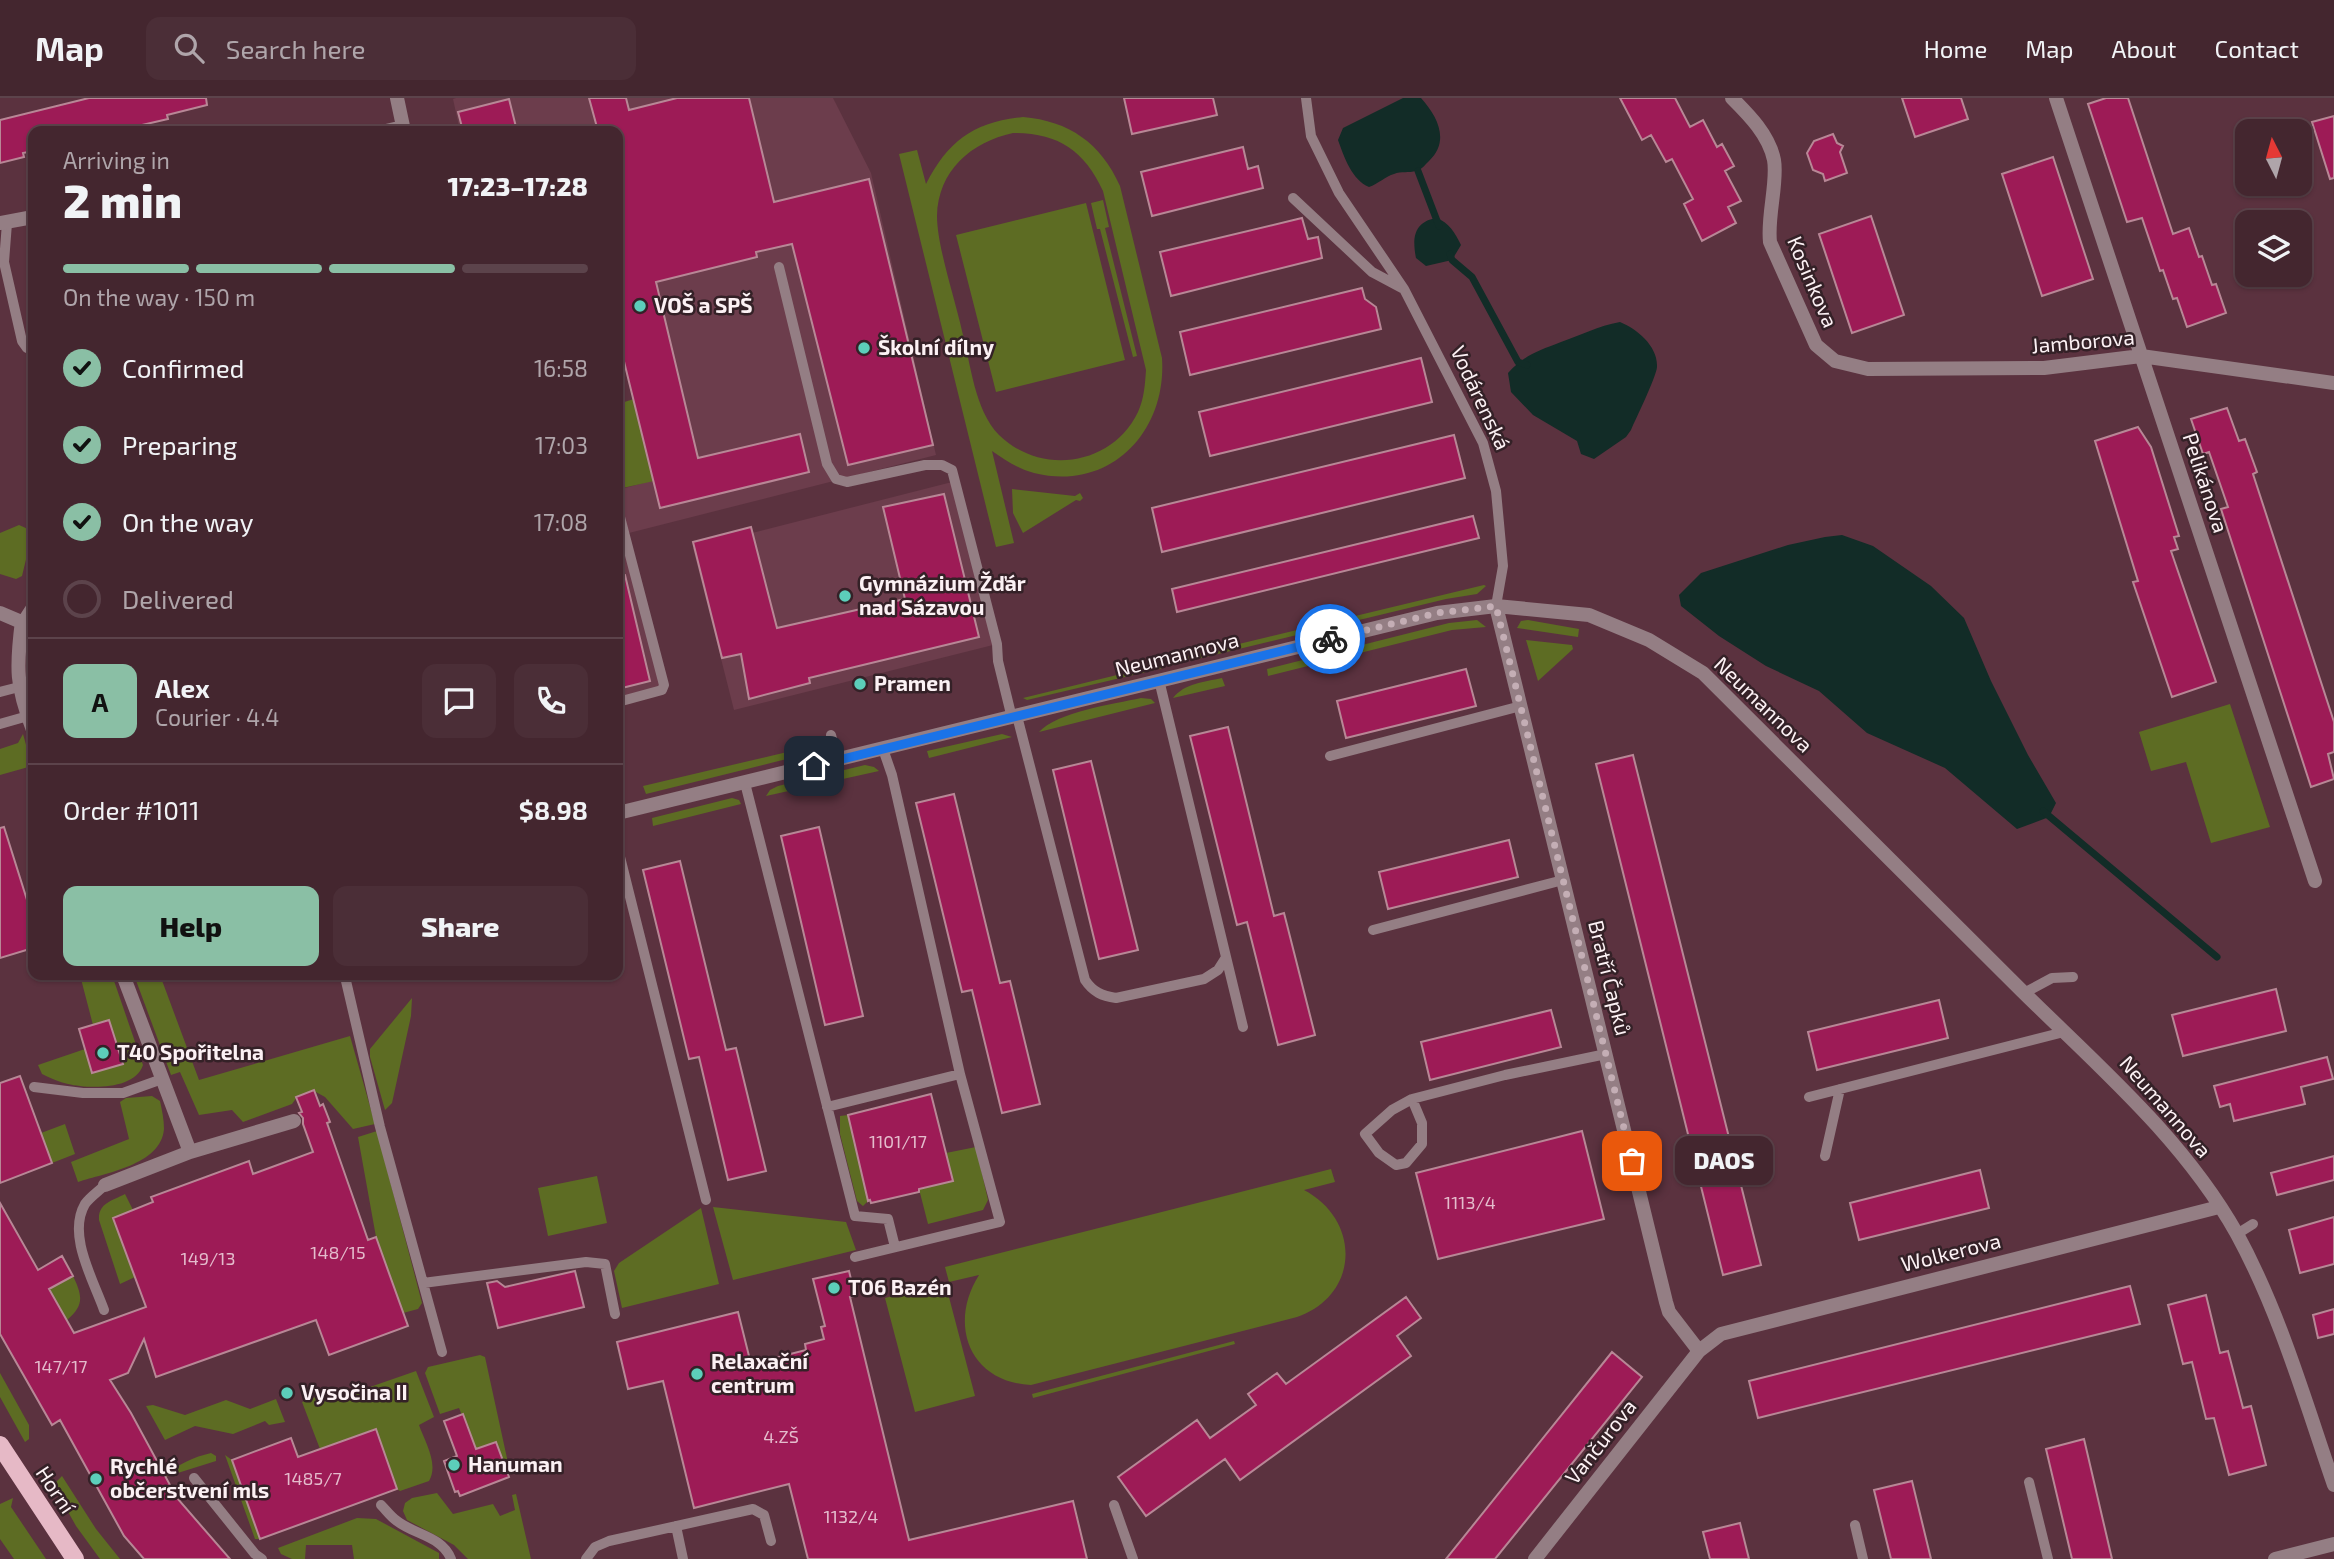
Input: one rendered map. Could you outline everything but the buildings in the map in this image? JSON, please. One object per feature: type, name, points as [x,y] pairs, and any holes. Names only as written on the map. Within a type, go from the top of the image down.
[{"type":"main road","name":"Horní","points":[[0,1446],[75,1559]]},
{"type":"street","points":[[397,98],[403,126]]},
{"type":"street","name":"Kosinkova","points":[[1731,98],[1763,134],[1774,161],[1768,226],[1770,242],[1816,345],[1835,361]]},
{"type":"street","name":"Pelikánova","points":[[2056,98],[2315,881]]},
{"type":"street","points":[[4,223],[28,218]]},
{"type":"street","name":"Jamborova","points":[[1835,361],[1868,369],[1927,370],[2044,368],[2141,356],[2334,383]]},
{"type":"street","name":"Neumannova","points":[[623,812],[1437,613],[1496,606],[1589,615],[1649,640],[1703,673],[2024,993],[2104,1069],[2173,1143],[2237,1234],[2275,1315],[2334,1485]]},
{"type":"street","name":"Bratří Čapků","points":[[1496,606],[1669,1312],[1699,1351]]},
{"type":"street","points":[[0,613],[28,624],[17,661],[19,687],[28,714]]},
{"type":"street","points":[[125,980],[190,1152]]},
{"type":"street","points":[[105,1185],[190,1152],[293,1121]]},
{"type":"street","name":"Wolkerova","points":[[1699,1351],[1713,1338],[1730,1331],[2219,1207]]},
{"type":"street","name":"Vančurova","points":[[1535,1559],[1699,1351]]},
{"type":"street","points":[[2275,1559],[2334,1544]]},
{"type":"lane","name":"Vodárenská","points":[[1306,98],[1311,136],[1333,181],[1404,289],[1483,443],[1496,491],[1503,566],[1496,606]]},
{"type":"lane","points":[[1293,198],[1372,272],[1404,289]]},
{"type":"lane","points":[[4,223],[2,263],[22,341],[28,348]]},
{"type":"lane","points":[[779,267],[827,464],[836,479],[847,482],[925,465],[942,465],[952,470],[997,643],[998,661],[1085,980],[1102,996],[1116,998],[1204,979],[1218,970],[1225,959]]},
{"type":"lane","points":[[623,528],[664,685],[662,690],[623,701]]},
{"type":"lane","points":[[1159,680],[1243,1027]]},
{"type":"lane","points":[[0,692],[19,687]]},
{"type":"lane","points":[[1330,756],[1521,706]]},
{"type":"lane","points":[[0,724],[28,723]]},
{"type":"lane","points":[[831,736],[838,760]]},
{"type":"lane","points":[[855,1256],[1000,1222],[960,1074],[892,775],[883,749]]},
{"type":"lane","points":[[744,783],[855,1216],[888,1219],[895,1247]]},
{"type":"lane","points":[[623,869],[706,1200]]},
{"type":"lane","points":[[1373,930],[1563,880]]},
{"type":"lane","points":[[2024,993],[2052,978],[2073,977]]},
{"type":"lane","points":[[346,981],[380,1126],[442,1352]]},
{"type":"lane","points":[[1809,1097],[2064,1032]]},
{"type":"lane","points":[[1412,1099],[1422,1123],[1422,1144],[1406,1163],[1396,1165],[1380,1153],[1365,1134],[1392,1110],[1412,1099],[1505,1075],[1606,1054]]},
{"type":"lane","points":[[827,1107],[960,1074]]},
{"type":"lane","points":[[34,1087],[83,1093],[123,1093],[162,1079]]},
{"type":"lane","points":[[1825,1156],[1840,1089]]},
{"type":"lane","points":[[104,1310],[78,1238],[77,1223],[86,1203],[105,1185]]},
{"type":"lane","points":[[2237,1234],[2253,1224]]},
{"type":"lane","points":[[423,1283],[586,1262],[605,1264],[615,1314]]},
{"type":"lane","points":[[194,1478],[255,1554],[262,1559]]},
{"type":"lane","points":[[2029,1482],[2048,1559]]},
{"type":"lane","points":[[381,1505],[396,1521],[441,1544],[451,1559]]},
{"type":"lane","points":[[1114,1505],[1133,1559]]},
{"type":"lane","points":[[586,1559],[595,1547],[609,1541],[753,1508],[764,1515],[771,1541]]},
{"type":"lane","points":[[1856,1525],[1863,1559]]},
{"type":"lane","points":[[676,1526],[682,1559]]},
{"type":"shaded area","points":[[833,98],[871,173],[936,455],[625,534],[662,690],[623,701],[623,489],[654,480],[623,353],[623,126],[459,126],[453,99]]},
{"type":"shaded area","points":[[1403,98],[1421,98],[1427,105],[1437,121],[1439,145],[1420,170],[1391,175],[1369,187],[1353,174],[1338,140],[1343,128]]},
{"type":"shaded area","points":[[1436,218],[1448,225],[1461,245],[1452,260],[1426,266],[1416,258],[1416,232],[1423,223]]},
{"type":"shaded area","points":[[1620,322],[1633,329],[1650,345],[1657,367],[1631,430],[1626,437],[1594,459],[1581,454],[1577,441],[1533,415],[1511,392],[1508,373],[1521,361],[1539,351],[1597,328]]},
{"type":"shaded area","name":"Gymnázium Žďár nad Sázavou","points":[[956,481],[997,644],[734,710],[693,548]]},
{"type":"shaded area","points":[[1842,535],[1873,546],[1931,586],[1964,618],[1991,681],[2028,755],[2056,803],[2049,817],[2017,829],[1945,768],[1867,733],[1819,691],[1766,666],[1719,636],[1681,606],[1679,595],[1701,573],[1788,545]]},
{"type":"green space","points":[[1023,117],[1040,119],[1069,129],[1093,146],[1112,171],[1120,186],[1162,358],[1161,385],[1155,410],[1144,432],[1128,450],[1109,464],[1087,473],[1062,477],[1028,471],[992,451],[1014,543],[996,547],[899,154],[917,150],[926,184],[944,156],[964,136],[1006,120]],"holes":[[[1013,133],[1043,136],[1068,147],[1087,165],[1103,191],[1146,370],[1140,407],[1126,430],[1111,444],[1094,454],[1074,459],[1055,460],[1016,448],[999,435],[991,424],[974,386],[938,228],[937,216],[943,185],[960,161],[971,151],[998,137]]]},
{"type":"green space","points":[[1103,200],[1109,227],[1105,228],[1137,356],[1133,357],[1091,203]]},
{"type":"green space","points":[[1086,203],[1125,360],[996,392],[956,235]]},
{"type":"green space","points":[[634,399],[654,481],[623,488],[623,402]]},
{"type":"green space","points":[[1012,489],[1075,496],[1080,493],[1083,498],[1023,533],[1013,513]]},
{"type":"green space","points":[[19,525],[28,529],[28,551],[22,576],[16,579],[0,574],[0,533]]},
{"type":"green space","points":[[1486,586],[1477,594],[1446,599],[1193,660],[1185,657]]},
{"type":"green space","points":[[1477,620],[1486,627],[1452,630],[1268,676],[1267,669],[1449,623]]},
{"type":"green space","points":[[1521,621],[1579,629],[1578,637],[1517,628]]},
{"type":"green space","points":[[1526,640],[1572,645],[1573,649],[1538,681]]},
{"type":"green space","points":[[1166,663],[1163,668],[1027,700],[1023,698]]},
{"type":"green space","points":[[1222,678],[1225,686],[1173,698],[1189,686]]},
{"type":"green space","points":[[1141,698],[1151,699],[1155,703],[1039,732],[1047,725],[1072,714]]},
{"type":"green space","points":[[2230,704],[2270,827],[2211,843],[2186,762],[2151,771],[2139,732]]},
{"type":"green space","points":[[23,734],[28,752],[28,767],[0,775],[0,749],[18,743]]},
{"type":"green space","points":[[1002,734],[1012,737],[929,758],[927,751]]},
{"type":"green space","points":[[825,743],[823,750],[646,794],[643,786]]},
{"type":"green space","points":[[865,765],[879,771],[766,796],[778,786]]},
{"type":"green space","points":[[732,798],[739,800],[741,804],[653,826],[652,818]]},
{"type":"green space","points":[[81,980],[114,980],[143,1065],[138,1073],[121,1083],[99,1087],[68,1084],[42,1074],[38,1065],[85,1049],[92,1073],[122,1064],[109,1021],[93,1025]]},
{"type":"green space","points":[[136,980],[162,980],[199,1080],[350,1036],[375,1124],[353,1129],[325,1097],[314,1091],[297,1097],[292,1104],[243,1122],[232,1110],[199,1115],[180,1072],[171,1075]]},
{"type":"green space","points":[[412,998],[411,1016],[392,1103],[385,1110],[370,1049]]},
{"type":"green space","points":[[152,1096],[160,1101],[164,1129],[161,1141],[153,1151],[130,1166],[78,1182],[71,1162],[129,1139],[120,1102],[126,1098]]},
{"type":"green space","points":[[848,1115],[868,1201],[863,1206],[857,1201],[840,1134],[840,1116]]},
{"type":"green space","points":[[65,1124],[75,1154],[52,1163],[41,1133]]},
{"type":"green space","points":[[377,1131],[422,1303],[418,1309],[403,1313],[376,1237],[358,1137]]},
{"type":"green space","points":[[976,1147],[988,1200],[983,1210],[928,1224],[919,1189],[953,1181],[946,1153]]},
{"type":"green space","points":[[1331,1169],[1335,1182],[1304,1190],[1323,1203],[1336,1219],[1343,1238],[1345,1256],[1342,1275],[1333,1292],[1318,1306],[1297,1317],[1031,1385],[1010,1381],[992,1373],[979,1362],[970,1347],[965,1331],[965,1312],[979,1275],[949,1282],[945,1267]]},
{"type":"green space","points":[[597,1176],[607,1223],[548,1236],[538,1188]]},
{"type":"green space","points":[[125,1194],[133,1210],[113,1218],[135,1277],[120,1284],[99,1214],[103,1206]]},
{"type":"green space","points":[[713,1207],[846,1222],[856,1250],[733,1280]]},
{"type":"green space","points":[[701,1208],[719,1284],[622,1308],[614,1271],[619,1263]]},
{"type":"green space","points":[[42,1268],[54,1287],[73,1276],[80,1300],[77,1309],[67,1320],[38,1270]]},
{"type":"green space","points":[[945,1282],[975,1396],[915,1412],[885,1298]]},
{"type":"green space","points":[[1234,1341],[1235,1344],[1033,1398],[1032,1394]]},
{"type":"green space","points":[[480,1355],[485,1357],[510,1472],[496,1442],[476,1449],[459,1408],[440,1414],[425,1373],[428,1367]]},
{"type":"green space","points":[[416,1371],[434,1417],[419,1425],[432,1460],[429,1481],[400,1491],[397,1489],[375,1429],[320,1449],[302,1402],[334,1390],[347,1395]]},
{"type":"green space","points":[[0,1373],[29,1425],[29,1439],[25,1442],[0,1397]]},
{"type":"green space","points":[[276,1399],[285,1422],[269,1425],[265,1421],[233,1434],[195,1426],[165,1440],[146,1406],[153,1405],[185,1415],[226,1400],[250,1409]]},
{"type":"green space","points":[[211,1453],[216,1456],[216,1461],[165,1477],[186,1462]]},
{"type":"green space","points":[[225,1455],[232,1460],[260,1539],[255,1539]]},
{"type":"green space","points":[[62,1476],[96,1529],[120,1559],[100,1559],[76,1526],[53,1485]]},
{"type":"green space","points":[[437,1493],[453,1514],[493,1504],[500,1516],[515,1510],[512,1495],[516,1494],[531,1559],[468,1559],[454,1545],[407,1520],[403,1511],[405,1503],[412,1498]]},
{"type":"green space","points":[[13,1498],[11,1507],[46,1559],[14,1559],[0,1539],[0,1504]]},
{"type":"green space","points":[[357,1518],[376,1519],[439,1553],[439,1559],[354,1559],[352,1545],[306,1545],[305,1559],[292,1559],[281,1554],[278,1548]]},
{"type":"waterway","points":[[1418,171],[1439,226]]},
{"type":"waterway","points":[[1450,254],[1452,260],[1472,277],[1518,362],[1527,365]]},
{"type":"waterway","points":[[2043,811],[2217,957]]},
{"type":"way so far","points":[[1330,639],[1437,613],[1496,606],[1632,1161]]},
{"type":"place","name":"VOŠ a SPŠ","points":[[640,306]]},
{"type":"place","name":"Školní dílny","points":[[864,348]]},
{"type":"place","name":"Gymnázium Žďár nad Sázavou","points":[[845,596]]},
{"type":"place","name":"Pramen","points":[[860,684]]},
{"type":"place","name":"T40 Spořitelna","points":[[103,1053]]},
{"type":"place","name":"DAOS","points":[[1632,1161]]},
{"type":"place","name":"T06 Bazén","points":[[834,1288]]},
{"type":"place","name":"Relaxační centrum","points":[[697,1374]]},
{"type":"place","name":"Vysočina II","points":[[287,1393]]},
{"type":"place","name":"Hanuman","points":[[454,1465]]},
{"type":"place","name":"Rychlé občerstvení mls","points":[[96,1479]]},
{"type":"route","points":[[814,766],[1330,639]]}]
